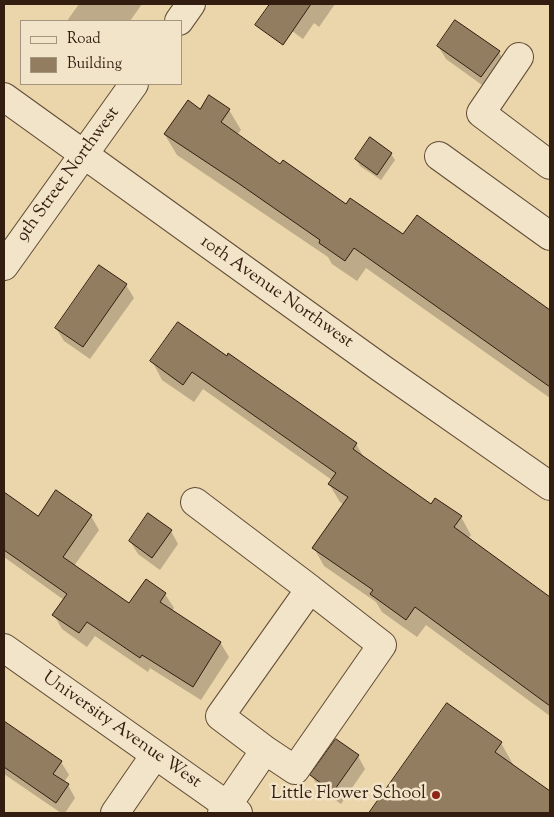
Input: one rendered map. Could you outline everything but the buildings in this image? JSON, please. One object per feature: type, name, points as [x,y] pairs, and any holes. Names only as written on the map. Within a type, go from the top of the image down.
[{"type":"street","points":[[180,20],[192,4]]},
{"type":"street","points":[[519,57],[481,113],[550,165]]},
{"type":"street","name":"9th Street Northwest","points":[[4,266],[133,85]]},
{"type":"street","name":"10th Avenue Northwest","points":[[4,97],[83,156],[550,486]]},
{"type":"street","points":[[439,156],[550,236]]},
{"type":"street","points":[[195,502],[310,589],[382,645],[295,770],[220,716],[310,589]]},
{"type":"street","name":"University Avenue West","points":[[4,648],[155,755],[229,811]]},
{"type":"street","points":[[229,811],[265,750]]},
{"type":"street","points":[[114,813],[155,755]]},
{"type":"place","name":"Little Flower School","points":[[436,795]]}]
